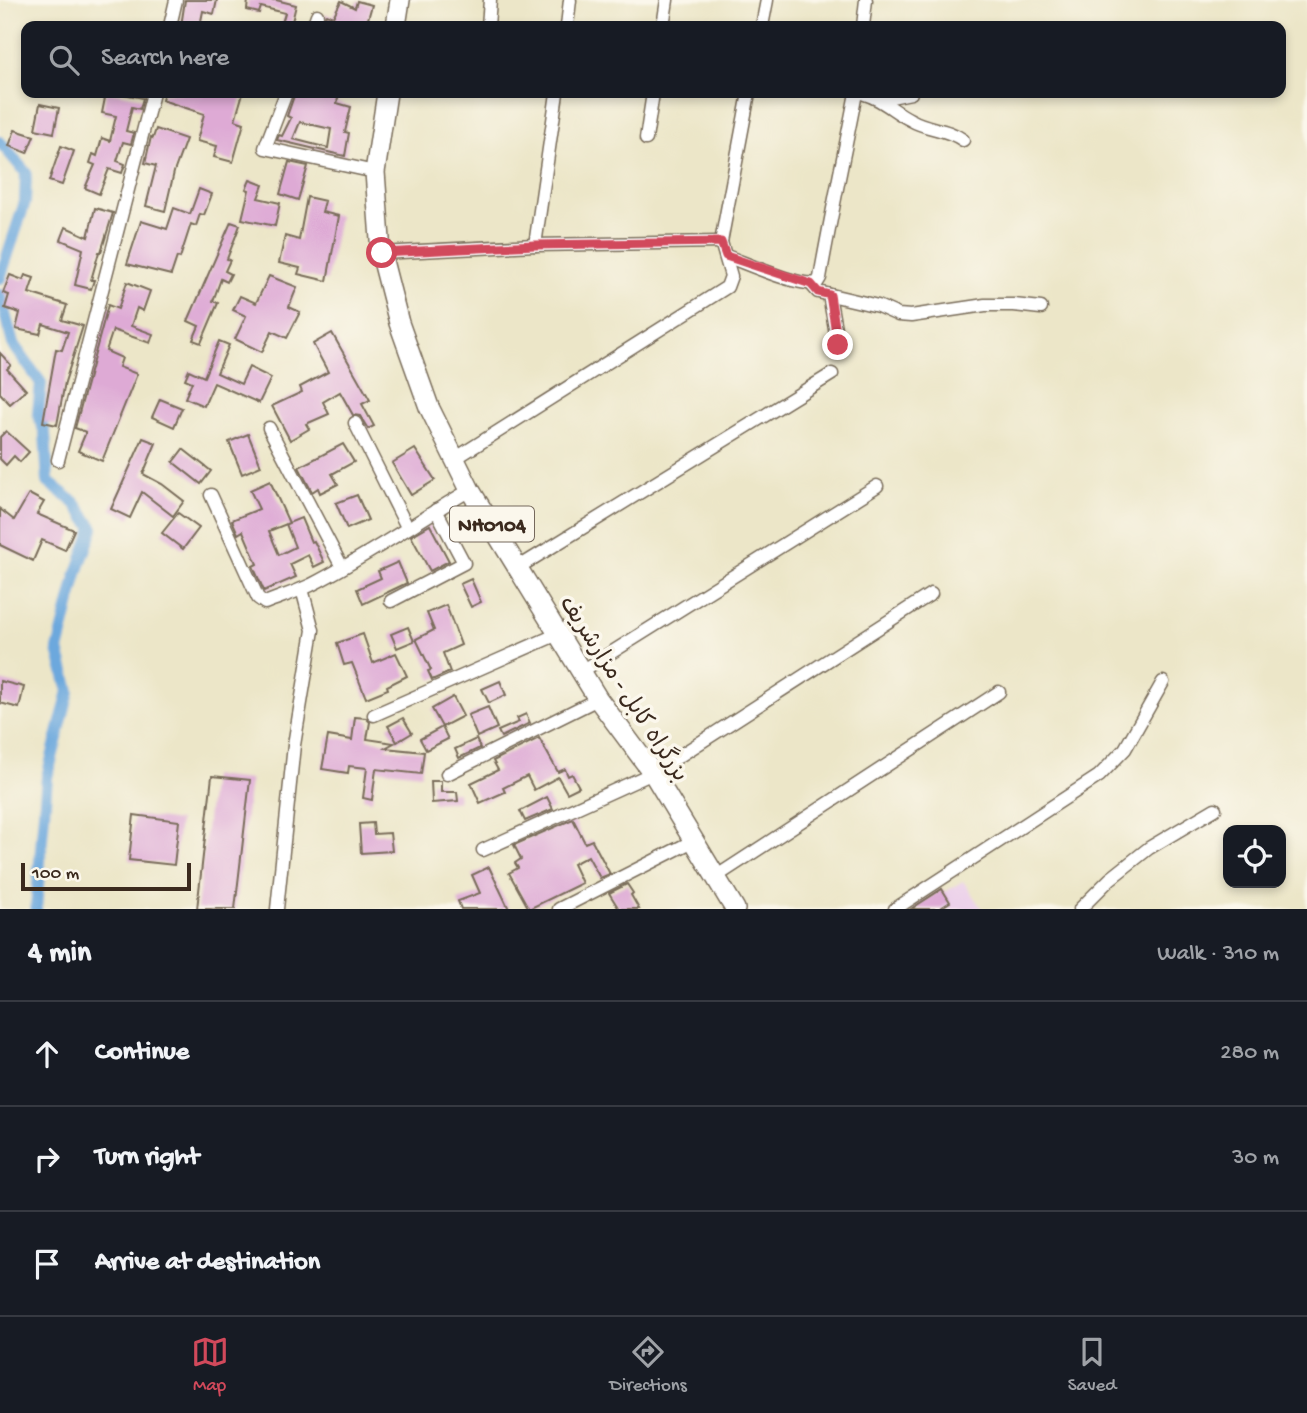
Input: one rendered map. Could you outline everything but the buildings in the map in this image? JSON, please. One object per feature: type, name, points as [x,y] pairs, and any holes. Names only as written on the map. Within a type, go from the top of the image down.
[{"type":"highway","points":[[397,21],[400,0]]},
{"type":"highway","name":"بزرگراه کابل - مزارشریف","points":[[386,98],[375,172],[382,253],[395,311],[429,407],[470,490],[598,699],[653,773],[735,909]]},
{"type":"street","points":[[171,21],[176,0]]},
{"type":"street","points":[[488,21],[490,0]]},
{"type":"street","points":[[568,21],[570,0]]},
{"type":"street","points":[[664,21],[667,0]]},
{"type":"street","points":[[763,21],[767,0]]},
{"type":"street","points":[[864,21],[866,0]]},
{"type":"street","points":[[58,460],[152,98]]},
{"type":"street","points":[[284,98],[265,148],[375,172]]},
{"type":"street","points":[[535,245],[556,98]]},
{"type":"street","points":[[646,139],[652,98]]},
{"type":"street","points":[[456,457],[727,287],[732,275],[721,242],[748,98]]},
{"type":"street","points":[[726,256],[811,284],[817,283],[855,98]]},
{"type":"street","points":[[878,98],[911,121],[951,132],[963,140]]},
{"type":"street","points":[[881,99],[886,98]]},
{"type":"street","points":[[382,253],[535,245],[721,242]]},
{"type":"street","points":[[811,284],[818,292],[841,295],[898,315],[911,316],[985,305],[1014,304],[1041,308]]},
{"type":"street","points":[[830,295],[838,345]]},
{"type":"street","points":[[519,567],[831,374]]},
{"type":"street","points":[[355,424],[407,527]]},
{"type":"street","points":[[269,428],[342,567]]},
{"type":"street","points":[[582,671],[877,486]]},
{"type":"street","points":[[211,495],[258,597],[265,603],[302,589],[381,546],[407,527],[470,490]]},
{"type":"street","points":[[391,601],[464,563],[436,510]]},
{"type":"street","points":[[277,909],[294,746],[313,630],[302,589]]},
{"type":"street","points":[[483,850],[653,773],[931,594]]},
{"type":"street","points":[[374,715],[558,634]]},
{"type":"street","points":[[895,909],[1099,776],[1125,749],[1163,682]]},
{"type":"street","points":[[717,876],[999,692]]},
{"type":"street","points":[[447,774],[598,699]]},
{"type":"street","points":[[1080,909],[1110,879],[1149,848],[1216,809]]},
{"type":"street","points":[[559,909],[693,841]]},
{"type":"shaded area","points":[[963,881],[982,909],[917,909]]},
{"type":"waterway","points":[[0,142],[26,173],[25,202],[0,278]]},
{"type":"waterway","points":[[0,295],[13,344],[41,383],[38,414],[45,433],[48,482],[75,503],[93,528],[77,573],[58,650],[69,691],[47,777],[36,909]]},
{"type":"route","points":[[382,253],[535,245],[721,242],[726,256],[811,284],[818,292],[830,295],[838,345]]}]
